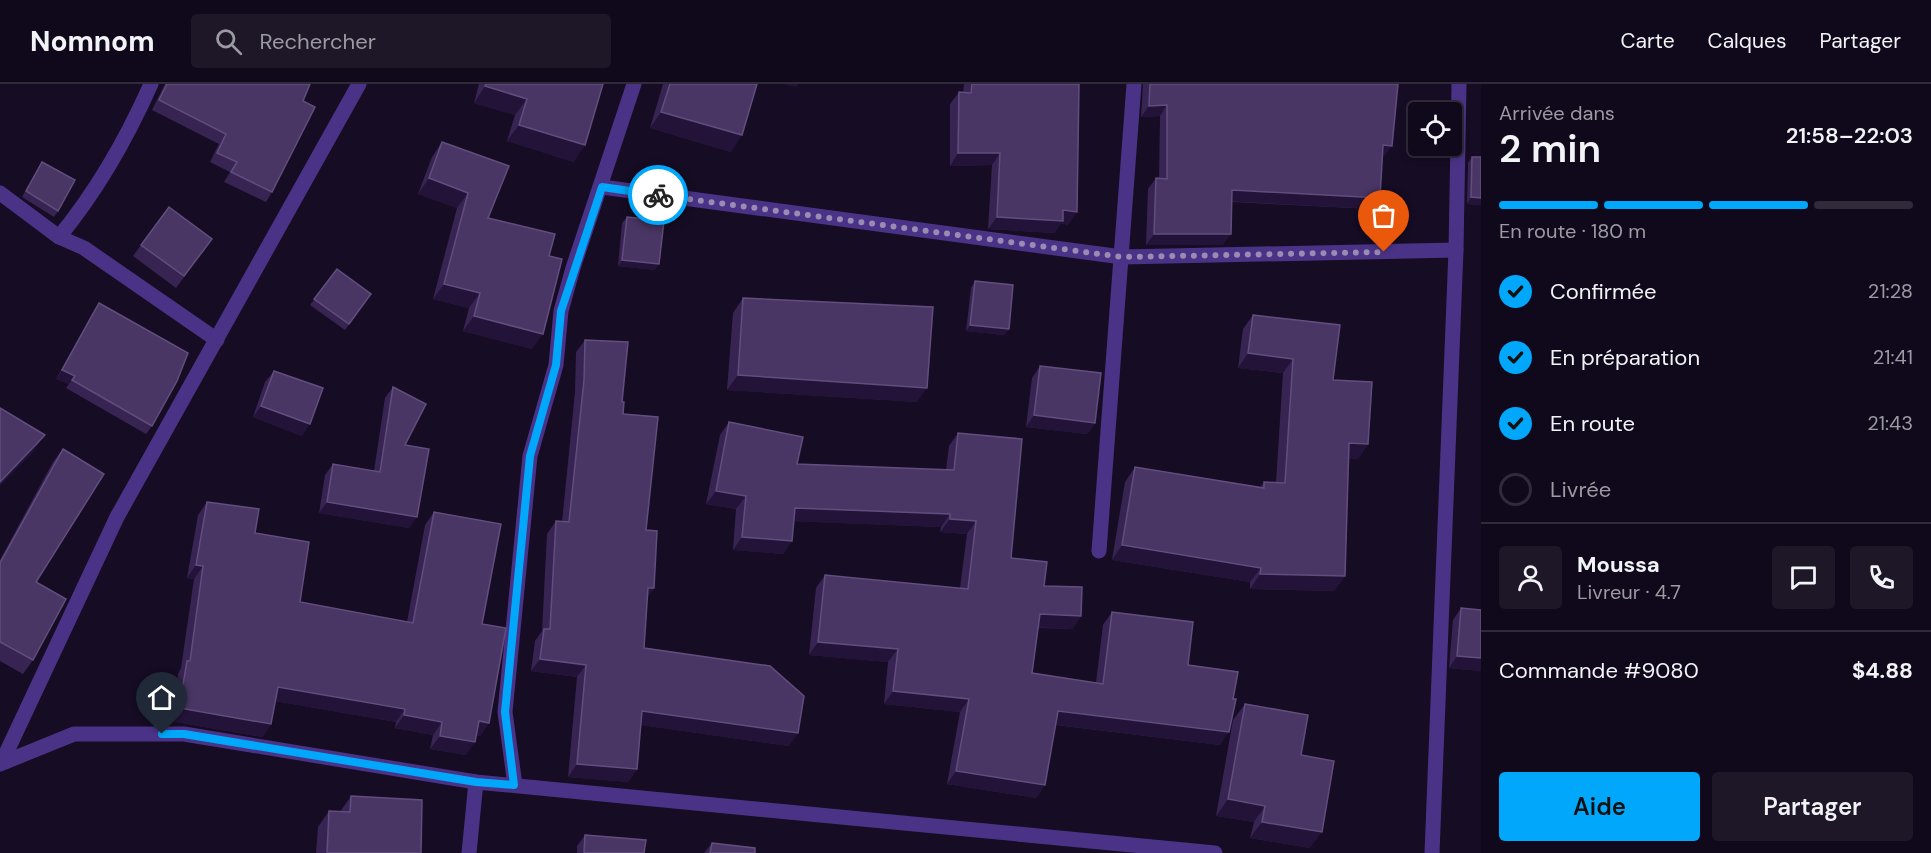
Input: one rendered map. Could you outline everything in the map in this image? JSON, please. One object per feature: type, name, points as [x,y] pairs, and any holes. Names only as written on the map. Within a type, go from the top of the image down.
[{"type":"street","points":[[59,237],[77,215],[135,120],[151,84]]},
{"type":"street","points":[[1,763],[117,517],[359,84]]},
{"type":"street","points":[[514,785],[505,712],[530,456],[556,365],[561,311],[634,84]]},
{"type":"street","points":[[1099,551],[1134,84]]},
{"type":"street","points":[[1432,853],[1456,250],[1459,84]]},
{"type":"street","points":[[602,187],[1122,257],[1456,250]]},
{"type":"street","points":[[0,193],[59,237],[84,248],[217,340]]},
{"type":"street","points":[[1,763],[74,735],[184,734],[476,782],[1101,847],[1215,853]]},
{"type":"street","points":[[469,853],[476,782]]},
{"type":"building","points":[[167,84],[310,84],[303,101],[315,107],[272,192],[231,172],[237,162],[217,153],[226,134],[159,100]]},
{"type":"building","points":[[486,84],[603,84],[585,145],[519,125],[527,99],[485,86]]},
{"type":"building","points":[[670,84],[757,84],[742,135],[661,112]]},
{"type":"building","points":[[972,84],[1079,84],[1077,212],[1063,210],[1063,221],[997,217],[1000,153],[958,153],[959,92],[971,93]]},
{"type":"building","points":[[1150,84],[1398,84],[1392,146],[1383,145],[1380,198],[1232,190],[1231,234],[1154,234],[1156,178],[1167,179],[1167,105],[1149,106]]},
{"type":"building","points":[[442,142],[509,166],[488,218],[555,234],[549,256],[562,259],[543,334],[474,316],[480,293],[444,284],[468,193],[429,178]]},
{"type":"building","points":[[1472,157],[1481,157],[1481,198],[1471,197]]},
{"type":"building","points":[[42,162],[75,180],[58,211],[26,191]]},
{"type":"building","points":[[169,207],[212,239],[184,276],[141,245]]},
{"type":"building","points":[[627,217],[664,221],[659,264],[622,260]]},
{"type":"building","points":[[337,269],[371,294],[349,324],[314,299]]},
{"type":"building","points":[[975,281],[1013,285],[1009,329],[970,325]]},
{"type":"building","points":[[743,298],[933,307],[927,388],[738,375]]},
{"type":"building","points":[[99,303],[188,353],[177,381],[152,426],[72,380],[75,376],[62,370]]},
{"type":"building","points":[[1253,315],[1340,325],[1333,380],[1372,382],[1368,444],[1349,443],[1345,576],[1260,574],[1261,568],[1122,545],[1135,467],[1264,488],[1264,482],[1285,483],[1293,359],[1248,353]]},
{"type":"building","points":[[585,340],[628,342],[622,402],[624,402],[623,414],[658,417],[646,530],[657,531],[654,588],[648,588],[644,648],[770,666],[804,696],[798,733],[642,711],[637,769],[577,764],[586,665],[540,659],[544,629],[550,629],[556,521],[569,522],[584,380]]},
{"type":"building","points":[[1040,366],[1101,373],[1095,423],[1034,415]]},
{"type":"building","points":[[274,371],[323,388],[310,424],[261,406]]},
{"type":"building","points":[[393,387],[426,404],[405,445],[429,449],[417,517],[327,502],[333,464],[380,472]]},
{"type":"building","points":[[0,408],[45,435],[0,482]]},
{"type":"building","points":[[729,422],[803,437],[797,464],[954,470],[958,433],[1022,439],[1011,558],[1047,562],[1044,586],[1082,587],[1081,616],[1040,614],[1032,673],[1103,684],[1112,612],[1193,622],[1188,665],[1238,672],[1233,699],[1236,699],[1229,732],[1058,711],[1045,785],[956,771],[969,699],[893,691],[898,649],[818,642],[825,575],[968,589],[976,521],[950,519],[950,514],[795,508],[792,541],[742,537],[746,496],[716,491]]},
{"type":"building","points":[[63,449],[104,474],[36,582],[66,599],[33,660],[0,642],[0,563]]},
{"type":"building","points":[[207,502],[259,509],[255,533],[309,542],[300,602],[413,623],[434,512],[501,524],[482,624],[506,628],[489,723],[479,721],[475,742],[440,736],[442,722],[404,715],[405,709],[278,687],[271,724],[179,708],[187,661],[190,661],[203,566],[196,565]]},
{"type":"building","points":[[1461,608],[1481,610],[1481,658],[1457,656]]},
{"type":"building","points":[[1245,704],[1308,715],[1301,755],[1334,761],[1322,832],[1262,822],[1265,806],[1228,799]]},
{"type":"building","points":[[351,796],[422,800],[421,853],[327,853],[329,811],[350,812]]},
{"type":"building","points":[[585,835],[646,840],[644,853],[584,853]]},
{"type":"building","points":[[712,843],[755,848],[755,853],[710,853]]},
{"type":"way so far","points":[[658,195],[1122,257],[1384,252]]},
{"type":"route","points":[[162,734],[184,734],[476,782],[514,785],[505,712],[507,674],[524,535],[530,456],[556,365],[561,311],[573,268],[602,187],[658,195]]}]
